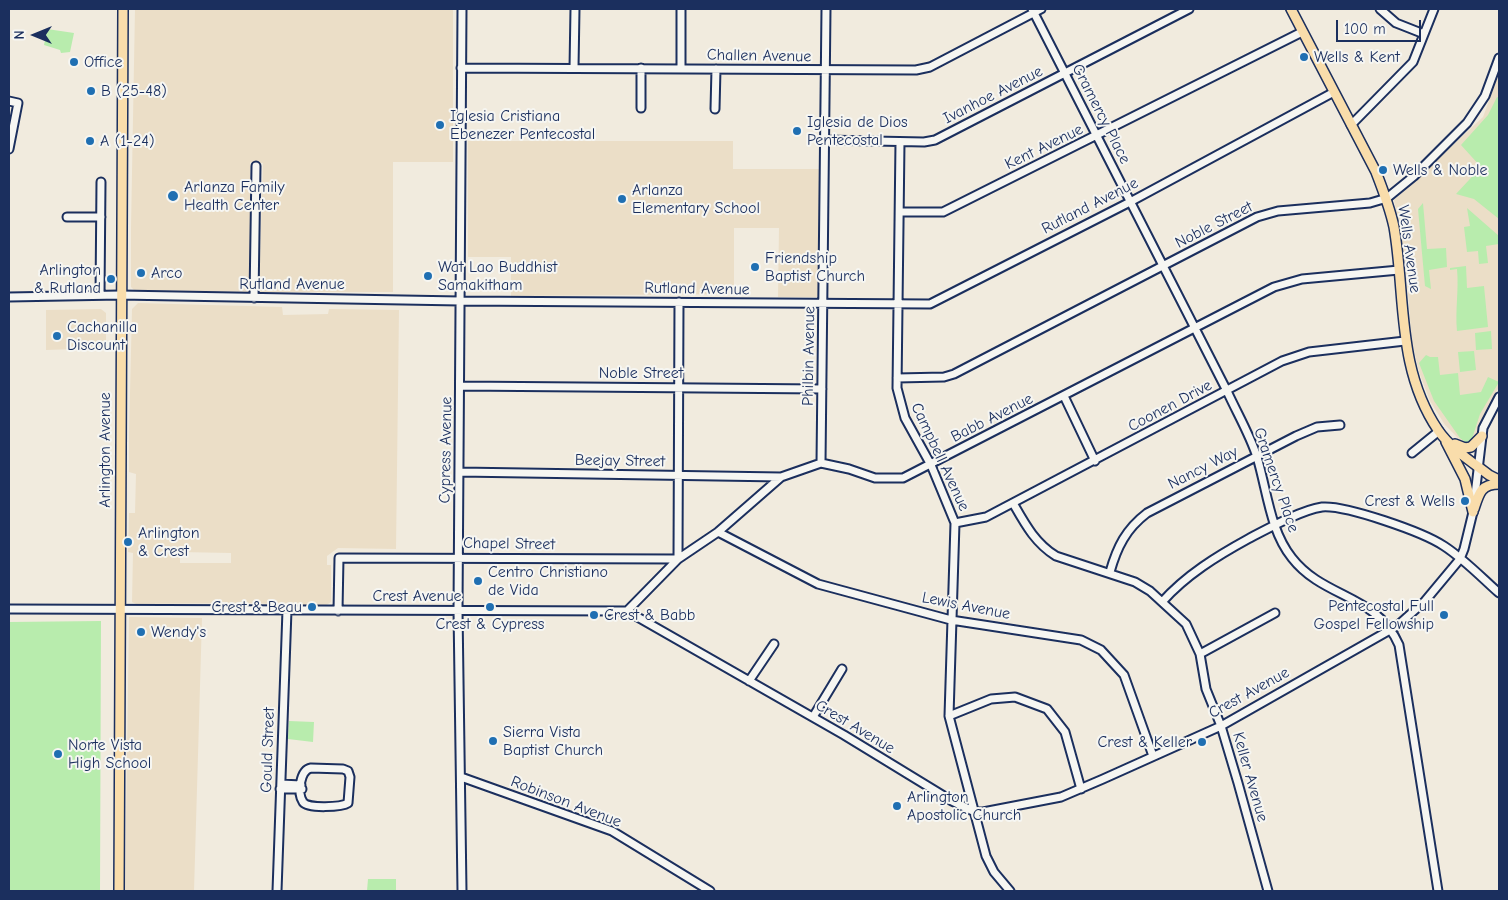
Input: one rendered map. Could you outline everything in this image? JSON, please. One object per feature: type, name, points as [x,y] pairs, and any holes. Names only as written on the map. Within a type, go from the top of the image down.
[{"type":"main road","name":"Arlington Avenue","points":[[119,891],[122,9]]},
{"type":"main road","name":"Wells Avenue","points":[[1290,9],[1376,172],[1386,198],[1394,226],[1405,341],[1414,384],[1443,435],[1489,475],[1499,480]]},
{"type":"main road","points":[[1443,435],[1469,448],[1482,436]]},
{"type":"main road","points":[[1443,435],[1465,479],[1474,512]]},
{"type":"main road","points":[[1474,512],[1479,492],[1485,486],[1499,484]]},
{"type":"street","name":"Cypress Avenue","points":[[462,9],[458,610],[462,891]]},
{"type":"street","points":[[574,68],[575,9]]},
{"type":"street","points":[[681,9],[681,69]]},
{"type":"street","name":"Philbin Avenue","points":[[821,463],[826,9]]},
{"type":"street","name":"Challen Avenue","points":[[461,68],[916,70],[930,68],[1033,11],[1041,9]]},
{"type":"street","name":"Ivanhoe Avenue","points":[[824,140],[900,142],[935,140],[1189,9]]},
{"type":"street","points":[[1380,9],[1396,23],[1424,34]]},
{"type":"street","points":[[1351,125],[1413,62],[1434,9]]},
{"type":"street","name":"Gramercy Place","points":[[1033,11],[1227,392],[1257,456],[1275,524],[1291,558],[1307,574],[1347,598],[1366,605],[1392,630],[1399,645],[1438,891]]},
{"type":"street","name":"Kent Avenue","points":[[900,212],[944,212],[1302,32]]},
{"type":"street","name":"Noble Street","points":[[897,378],[944,377],[954,374],[1257,217],[1278,211],[1370,203],[1386,198],[1414,176],[1467,123],[1485,96],[1499,58]]},
{"type":"street","points":[[641,68],[641,108]]},
{"type":"street","points":[[716,70],[716,109]]},
{"type":"street","name":"Rutland Avenue","points":[[9,297],[120,295],[460,301],[930,304],[1130,202],[1334,92]]},
{"type":"street","points":[[9,101],[18,103],[9,149]]},
{"type":"street","name":"Campbell Avenue","points":[[900,142],[897,378],[899,402],[905,418],[931,465],[955,523],[949,716],[990,865],[1010,891]]},
{"type":"street","points":[[254,298],[256,166]]},
{"type":"street","points":[[100,295],[101,182]]},
{"type":"street","points":[[67,217],[101,217]]},
{"type":"street","name":"Babb Avenue","points":[[821,463],[849,469],[874,478],[889,480],[903,478],[1288,281],[1399,270]]},
{"type":"street","points":[[678,302],[678,559]]},
{"type":"street","name":"Coonen Drive","points":[[955,523],[986,517],[1227,392],[1282,361],[1309,352],[1405,341]]},
{"type":"street","name":"Noble Street","points":[[460,386],[822,389]]},
{"type":"street","points":[[1064,396],[1095,461]]},
{"type":"street","name":"Crest Avenue","points":[[9,609],[627,611],[813,716],[952,801],[975,812],[1043,802],[1081,789],[1221,726],[1392,630],[1425,600],[1460,559],[1474,512],[1477,465],[1482,436],[1488,415],[1499,397]]},
{"type":"street","name":"Nancy Way","points":[[1110,572],[1122,539],[1133,524],[1147,512],[1317,427],[1340,425]]},
{"type":"street","points":[[1412,453],[1443,435]]},
{"type":"street","points":[[627,611],[678,559],[718,532],[781,477],[821,463]]},
{"type":"street","name":"Beejay Street","points":[[460,472],[781,477]]},
{"type":"street","name":"Keller Avenue","points":[[1013,503],[1031,535],[1046,550],[1056,556],[1110,572],[1135,582],[1162,602],[1186,624],[1200,654],[1206,689],[1221,726],[1268,891]]},
{"type":"street","points":[[1162,602],[1180,582],[1230,549],[1275,524],[1321,507],[1350,509],[1444,545],[1499,593]]},
{"type":"street","name":"Lewis Avenue","points":[[718,532],[818,584],[951,620],[1081,640],[1101,650],[1124,676],[1153,756]]},
{"type":"street","name":"Chapel Street","points":[[338,610],[340,558],[678,559]]},
{"type":"street","name":"Gould Street","points":[[276,891],[287,610]]},
{"type":"street","points":[[1200,654],[1275,613]]},
{"type":"street","points":[[749,681],[774,644]]},
{"type":"street","points":[[813,716],[842,669]]},
{"type":"street","points":[[949,716],[991,699],[1015,697],[1047,709],[1065,732],[1081,789]]},
{"type":"street","points":[[311,768],[346,770],[350,777],[348,803],[342,806],[310,806],[304,803],[302,787],[304,771],[311,768]]},
{"type":"street","name":"Robinson Avenue","points":[[461,777],[612,831],[710,891]]},
{"type":"street","points":[[281,786],[302,787]]},
{"type":"shaded area","points":[[135,9],[453,9],[453,162],[393,162],[393,292],[259,292],[263,163],[250,162],[250,292],[135,291],[131,287]]},
{"type":"shaded area","points":[[1497,79],[1499,80],[1499,387],[1483,416],[1475,443],[1465,445],[1445,425],[1430,401],[1419,372],[1412,342],[1405,259],[1394,200],[1483,117]]},
{"type":"shaded area","name":"Arlanza Elementary School","points":[[468,141],[733,141],[733,169],[820,169],[819,297],[778,297],[779,228],[734,228],[734,294],[511,296],[511,257],[468,257]]},
{"type":"shaded area","points":[[138,303],[282,307],[283,315],[328,314],[329,309],[399,310],[396,549],[338,548],[327,556],[327,565],[331,565],[331,602],[325,606],[250,603],[136,604],[132,602],[133,553],[128,552],[129,513],[135,513],[136,474],[129,472],[132,309]],"holes":[[[180,552],[231,553],[231,563],[180,563]]]},
{"type":"shaded area","points":[[101,309],[106,313],[106,348],[46,350],[46,310]]},
{"type":"shaded area","points":[[129,617],[202,618],[194,891],[125,891]]},
{"type":"green space","points":[[47,29],[74,33],[70,52],[61,53],[60,50],[44,45]]},
{"type":"green space","points":[[1497,97],[1499,98],[1499,219],[1474,199],[1456,194],[1481,167],[1461,145],[1488,115]]},
{"type":"green space","points":[[1423,203],[1427,249],[1446,248],[1447,267],[1429,270],[1431,289],[1425,286],[1418,209]]},
{"type":"green space","points":[[1467,208],[1499,236],[1499,244],[1486,246],[1488,263],[1479,264],[1478,251],[1467,252],[1464,227],[1470,226]]},
{"type":"green space","points":[[1466,266],[1467,288],[1484,286],[1488,327],[1457,331],[1457,269],[1450,270],[1450,268]]},
{"type":"green space","points":[[1491,331],[1492,349],[1476,350],[1475,333]]},
{"type":"green space","points":[[1474,351],[1476,370],[1460,372],[1458,352]]},
{"type":"green space","points":[[1426,355],[1438,357],[1440,375],[1458,373],[1460,395],[1481,392],[1488,377],[1499,382],[1480,414],[1471,442],[1465,442],[1460,438],[1434,401],[1419,363]]},
{"type":"green space","name":"Norte Vista High School","points":[[101,621],[100,891],[9,891],[9,622]]},
{"type":"green space","points":[[289,721],[314,722],[313,742],[288,739]]},
{"type":"green space","points":[[368,879],[396,879],[396,891],[367,891]]},
{"type":"place","name":"Wells & Kent","points":[[1304,57]]},
{"type":"place","name":"Office","points":[[74,62]]},
{"type":"place","name":"B (25-48)","points":[[91,91]]},
{"type":"place","name":"Iglesia Cristiana Ebenezer Pentecostal","points":[[440,125]]},
{"type":"place","name":"Iglesia de Dios Pentecostal","points":[[797,131]]},
{"type":"place","name":"A (1-24)","points":[[90,141]]},
{"type":"place","name":"Wells & Noble","points":[[1383,170]]},
{"type":"place","name":"Arlanza Family Health Center","points":[[173,196]]},
{"type":"place","name":"Arlanza Elementary School","points":[[622,199]]},
{"type":"place","name":"Friendship Baptist Church","points":[[755,267]]},
{"type":"place","name":"Arco","points":[[141,273]]},
{"type":"place","name":"Wat Lao Buddhist Samakitham","points":[[428,276]]},
{"type":"place","name":"Arlington & Rutland","points":[[111,279]]},
{"type":"place","name":"Cachanilla Discount","points":[[57,336]]},
{"type":"place","name":"Crest & Wells","points":[[1465,501]]},
{"type":"place","name":"Arlington & Crest","points":[[128,542]]},
{"type":"place","name":"Centro Christiano de Vida","points":[[478,581]]},
{"type":"place","name":"Crest & Beau","points":[[312,607]]},
{"type":"place","name":"Crest & Cypress","points":[[490,607]]},
{"type":"place","name":"Crest & Babb","points":[[594,615]]},
{"type":"place","name":"Pentecostal Full Gospel Fellowship","points":[[1444,615]]},
{"type":"place","name":"Wendy's","points":[[141,632]]},
{"type":"place","name":"Sierra Vista Baptist Church","points":[[493,741]]},
{"type":"place","name":"Crest & Keller","points":[[1202,742]]},
{"type":"place","name":"Norte Vista High School","points":[[58,754]]},
{"type":"place","name":"Arlington Apostolic Church","points":[[897,806]]}]
